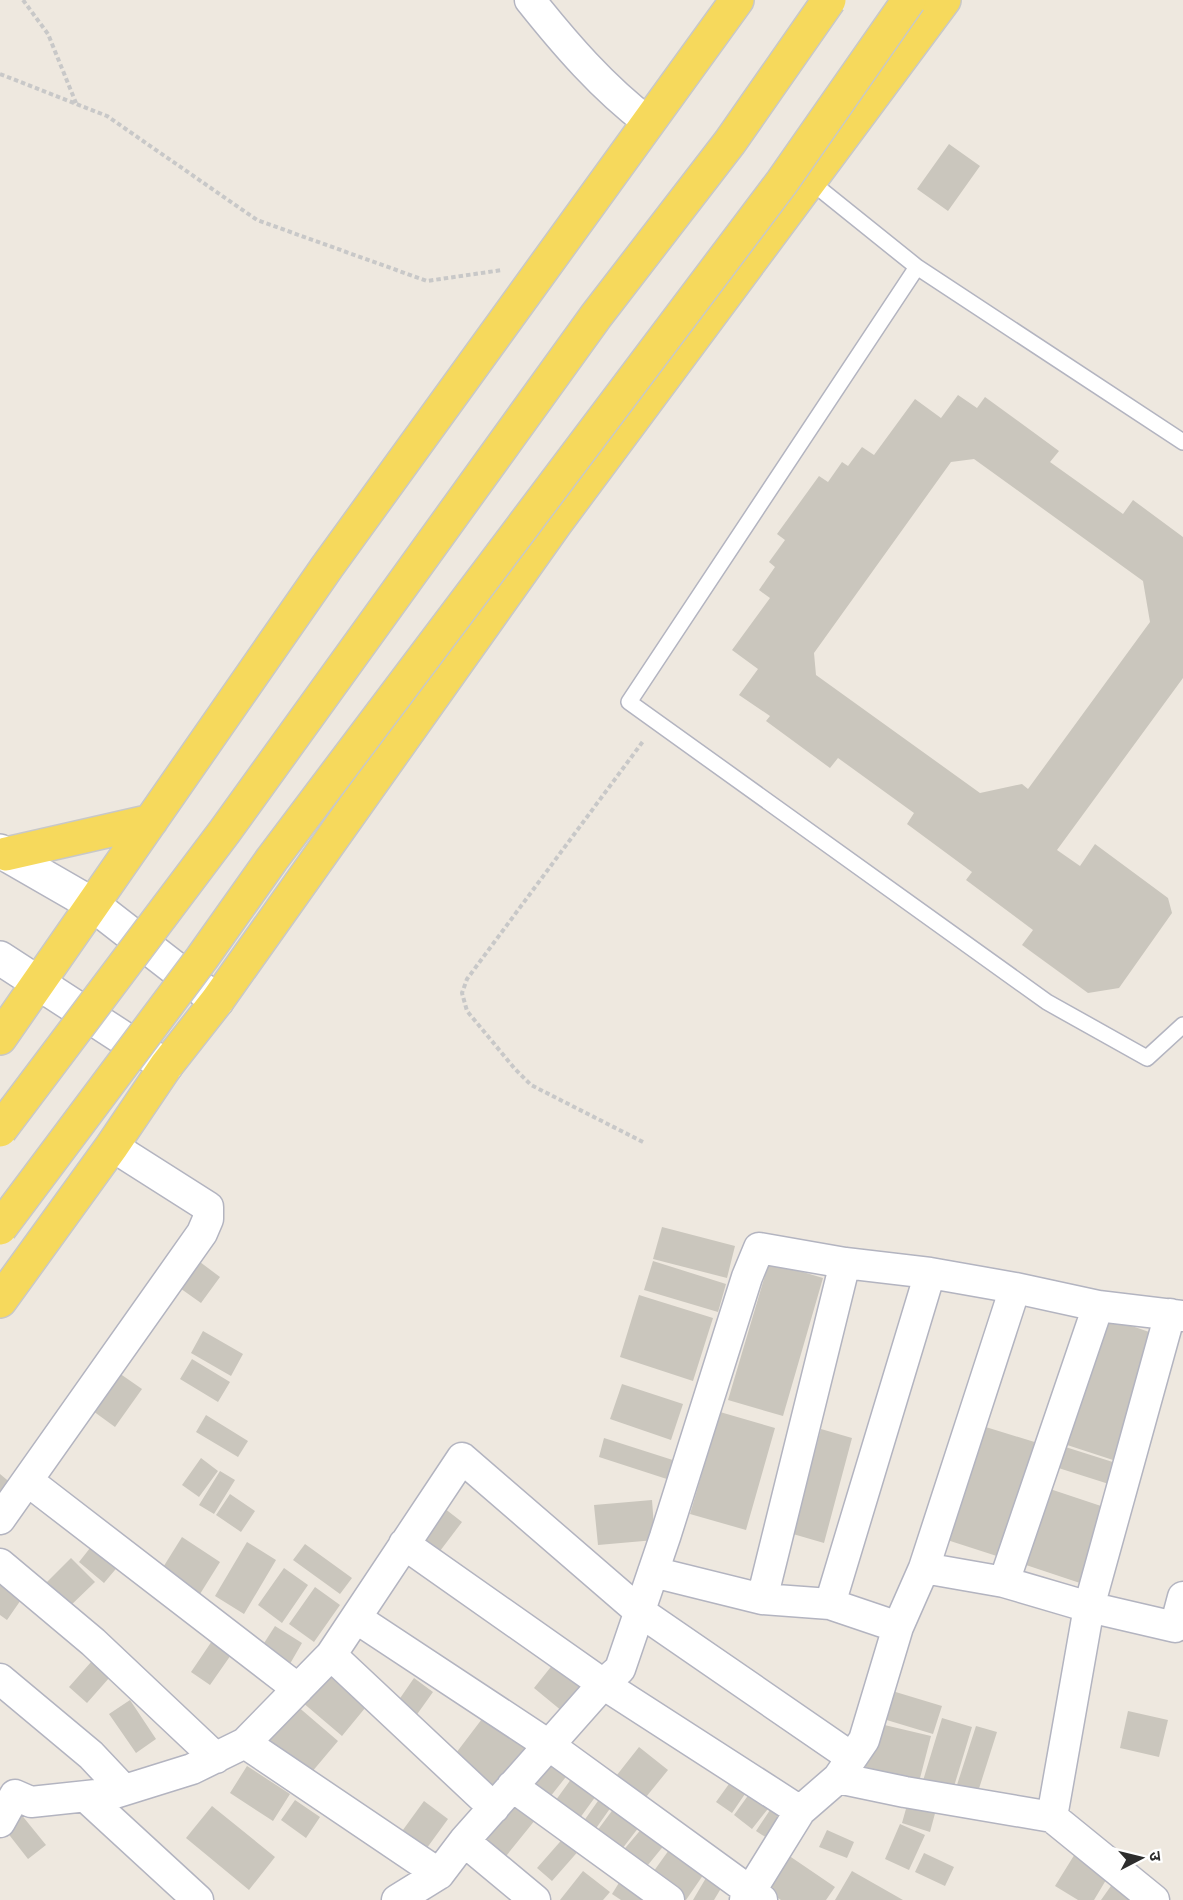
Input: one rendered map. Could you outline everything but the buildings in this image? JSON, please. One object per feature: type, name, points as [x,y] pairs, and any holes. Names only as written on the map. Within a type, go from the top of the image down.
[{"type":"main road","points":[[0,1038],[327,567],[737,0]]},
{"type":"main road","points":[[0,1130],[225,831],[596,316],[730,142],[829,0]]},
{"type":"main road","points":[[0,1228],[202,958],[272,859],[782,182],[909,0]]},
{"type":"main road","points":[[0,1301],[112,1146],[166,1066],[218,1000],[555,524],[944,0]]},
{"type":"main road","points":[[3,852],[151,821]]},
{"type":"street","points":[[530,0],[549,24],[620,100],[648,122]]},
{"type":"street","points":[[3,852],[93,904],[218,1000]]},
{"type":"street","points":[[0,958],[166,1066]]},
{"type":"street","points":[[0,1519],[202,1233],[208,1219],[208,1208],[112,1146]]},
{"type":"street","points":[[397,1900],[439,1874],[464,1841],[603,1684],[620,1669],[747,1277],[759,1248],[844,1263],[930,1273],[1098,1306],[1177,1315],[1089,1607],[1052,1817]]},
{"type":"street","points":[[762,1599],[844,1263]]},
{"type":"street","points":[[830,1604],[930,1273]]},
{"type":"street","points":[[356,1618],[550,1746],[753,1897],[800,1811],[844,1767],[864,1740],[898,1627],[924,1568],[1015,1288]]},
{"type":"street","points":[[1004,1582],[1098,1306]]},
{"type":"street","points":[[0,1822],[8,1788],[32,1802],[86,1797],[124,1790],[192,1769],[245,1743],[331,1655],[462,1458],[639,1611],[844,1767],[905,1792],[1052,1817],[1154,1900]]},
{"type":"street","points":[[28,1481],[298,1689]]},
{"type":"street","points":[[404,1544],[603,1684],[800,1811]]},
{"type":"street","points":[[0,1564],[93,1642],[216,1758]]},
{"type":"street","points":[[924,1568],[1004,1582],[1089,1607],[1174,1627],[1183,1597]]},
{"type":"street","points":[[652,1572],[762,1599],[830,1604],[898,1627]]},
{"type":"street","points":[[331,1655],[503,1797],[669,1900]]},
{"type":"street","points":[[0,1679],[91,1755],[124,1790]]},
{"type":"street","points":[[245,1743],[439,1874]]},
{"type":"street","points":[[86,1797],[198,1900]]},
{"type":"street","points":[[464,1841],[535,1900]]},
{"type":"lane","points":[[810,181],[917,267],[1183,442]]},
{"type":"lane","points":[[917,267],[629,702],[1047,1002],[1147,1058],[1183,1025]]},
{"type":"path","points":[[24,0],[48,34],[76,103]]},
{"type":"path","points":[[0,74],[107,116],[257,220],[427,281],[510,269]]},
{"type":"path","points":[[643,1142],[531,1085],[515,1070],[467,1011],[462,993],[466,979],[658,722]]}]
